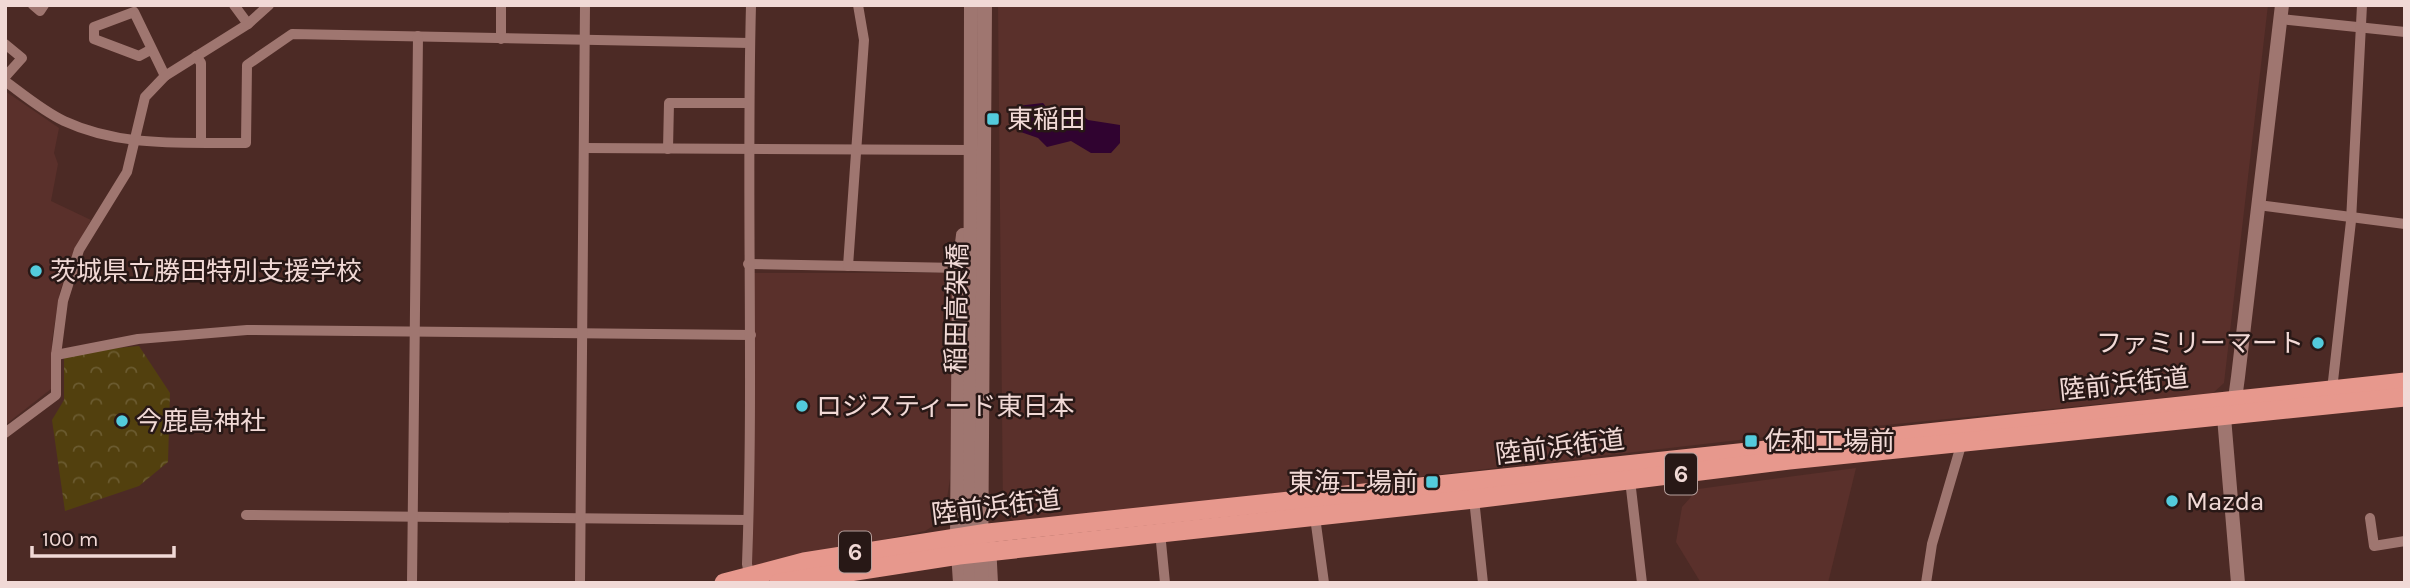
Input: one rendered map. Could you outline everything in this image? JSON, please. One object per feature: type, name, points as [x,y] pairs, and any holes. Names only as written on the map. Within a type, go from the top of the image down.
[{"type":"highway","name":"陸前浜街道","points":[[724,583],[750,579],[804,562],[1499,481],[2405,382]]},
{"type":"highway","name":"陸前浜街道","points":[[989,542],[1160,532],[1315,517],[1962,442],[2405,397]]},
{"type":"highway","name":"陸前浜街道","points":[[779,583],[830,578],[958,546]]},
{"type":"street","points":[[33,5],[40,11],[44,5]]},
{"type":"street","points":[[234,5],[248,24]]},
{"type":"street","points":[[5,433],[56,395],[56,355],[63,300],[79,250],[127,172],[145,97],[165,76],[248,24],[269,5]]},
{"type":"street","points":[[501,39],[502,5]]},
{"type":"street","points":[[580,583],[585,5]]},
{"type":"street","points":[[750,579],[748,520],[751,335],[748,264],[751,5]]},
{"type":"street","points":[[848,267],[859,149],[864,40],[858,5]]},
{"type":"street","points":[[971,5],[977,202]]},
{"type":"street","points":[[960,583],[959,268],[977,148],[985,5]]},
{"type":"street","points":[[2332,390],[2351,216],[2362,5]]},
{"type":"street","points":[[152,49],[139,56],[105,44],[94,39],[94,27],[134,12],[152,49],[165,76]]},
{"type":"street","points":[[2238,583],[2224,417],[2235,399],[2281,12],[2405,32]]},
{"type":"street","points":[[5,44],[22,58],[5,79],[64,121],[136,142],[246,143],[247,65],[292,34],[750,43]]},
{"type":"street","points":[[412,583],[418,36]]},
{"type":"street","points":[[196,57],[201,63],[201,142]]},
{"type":"street","points":[[668,149],[669,103],[749,103]]},
{"type":"street","points":[[584,148],[977,148]]},
{"type":"street","points":[[977,148],[989,237],[991,583]]},
{"type":"street","name":"稲田高架橋","points":[[970,583],[977,202]]},
{"type":"street","name":"稲田高架橋","points":[[977,202],[981,583]]},
{"type":"street","points":[[2259,205],[2405,224]]},
{"type":"street","points":[[748,264],[959,268]]},
{"type":"street","points":[[56,355],[138,339],[247,330],[751,335]]},
{"type":"street","points":[[1926,583],[1932,544],[1962,442]]},
{"type":"street","points":[[1630,480],[1642,583]]},
{"type":"street","points":[[1474,499],[1483,583]]},
{"type":"street","points":[[246,515],[748,520]]},
{"type":"street","points":[[1315,517],[1324,583]]},
{"type":"street","points":[[2370,518],[2374,546],[2405,541]]},
{"type":"street","points":[[1160,532],[1166,583]]},
{"type":"shaded area","points":[[998,5],[2268,5],[2224,383],[2213,393],[1783,435],[1016,523],[1003,511]]},
{"type":"shaded area","name":"茨城県立勝田特別支援学校","points":[[5,91],[59,128],[54,153],[58,164],[51,201],[91,220],[74,251],[60,291],[52,340],[51,389],[5,425]]},
{"type":"shaded area","points":[[1043,103],[1058,121],[1065,112],[1077,111],[1088,120],[1120,125],[1120,143],[1111,153],[1091,153],[1071,141],[1047,147],[1038,138],[1018,131],[1015,119],[1017,106]]},
{"type":"shaded area","name":"ロジスティード東日本","points":[[754,273],[953,273],[950,479],[945,511],[938,523],[925,531],[752,567]]},
{"type":"shaded area","points":[[1856,468],[1828,583],[1701,583],[1676,542],[1682,507],[1698,489]]},
{"type":"green space","points":[[139,346],[170,393],[168,462],[139,486],[65,511],[52,420],[64,400],[64,353]]},
{"type":"place","name":"東稲田","points":[[993,119]]},
{"type":"place","name":"茨城県立勝田特別支援学校","points":[[36,271]]},
{"type":"place","name":"ファミリーマート","points":[[2318,343]]},
{"type":"place","name":"ロジスティード東日本","points":[[802,406]]},
{"type":"place","name":"今鹿島神社","points":[[122,421]]},
{"type":"place","name":"佐和工場前","points":[[1751,441]]},
{"type":"place","name":"東海工場前","points":[[1432,482]]},
{"type":"place","name":"Mazda","points":[[2172,501]]}]
